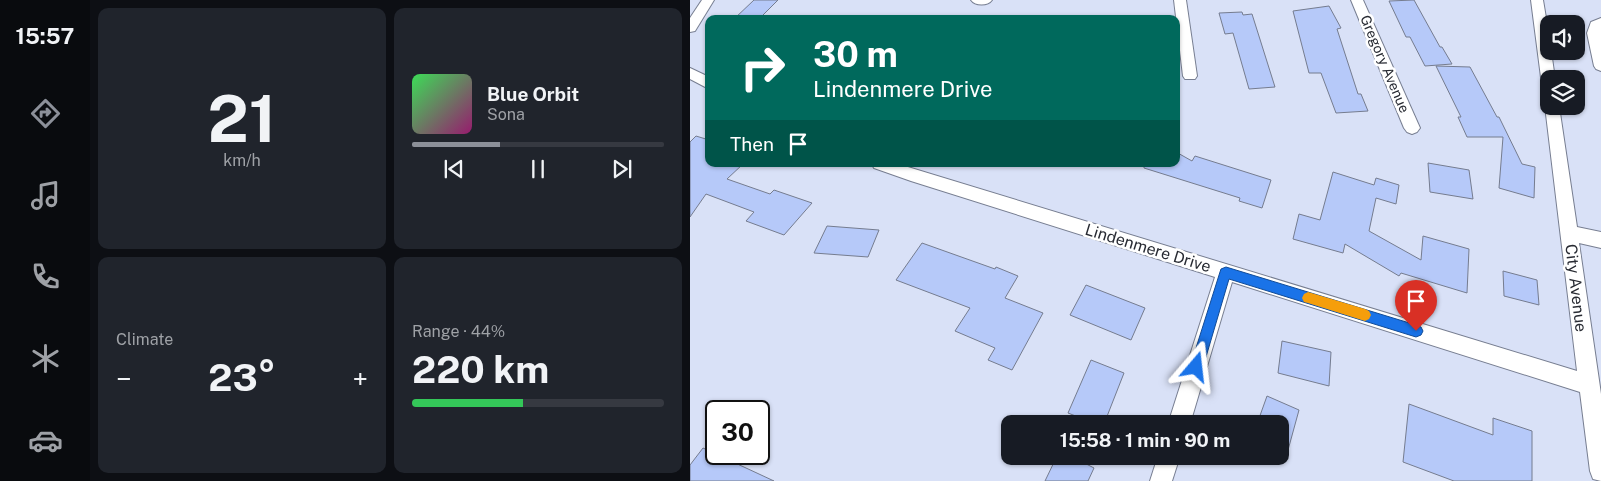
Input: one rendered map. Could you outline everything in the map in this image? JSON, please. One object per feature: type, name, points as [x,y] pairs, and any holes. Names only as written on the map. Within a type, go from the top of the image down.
[{"type":"street","points":[[690,28],[708,0]]},
{"type":"street","points":[[978,0],[986,0]]},
{"type":"street","points":[[1180,0],[1190,76]]},
{"type":"street","name":"Gregory Avenue","points":[[1357,0],[1412,128]]},
{"type":"street","points":[[1537,0],[1547,70]]},
{"type":"street","points":[[1601,22],[1596,25],[1594,33],[1601,66]]},
{"type":"street","points":[[690,73],[705,82]]},
{"type":"street","name":"City Avenue","points":[[1553,115],[1601,470]]},
{"type":"street","name":"Lindenmere Drive","points":[[888,167],[1588,384]]},
{"type":"street","points":[[1569,233],[1601,240]]},
{"type":"street","points":[[1182,415],[1226,272]]},
{"type":"street","points":[[1161,481],[1166,465]]},
{"type":"building","points":[[754,0],[778,0],[763,15],[738,15]]},
{"type":"building","points":[[1414,0],[1440,47],[1442,47],[1452,64],[1425,66],[1410,37],[1406,37],[1389,1]]},
{"type":"building","points":[[1329,6],[1341,28],[1337,29],[1358,94],[1361,94],[1368,111],[1336,113],[1321,73],[1309,73],[1293,11]]},
{"type":"building","points":[[1242,12],[1243,15],[1252,14],[1275,87],[1249,89],[1233,33],[1225,34],[1219,13]]},
{"type":"building","points":[[1436,66],[1470,67],[1497,117],[1499,117],[1522,164],[1535,167],[1534,198],[1499,188],[1503,137],[1467,137],[1458,117],[1461,117]]},
{"type":"building","points":[[696,136],[705,139],[705,167],[740,167],[727,179],[770,194],[774,190],[812,203],[784,235],[746,221],[754,212],[706,194],[690,217],[690,142]]},
{"type":"building","points":[[1180,154],[1192,161],[1195,156],[1271,180],[1262,208],[1239,201],[1240,198],[1144,168],[1180,167]]},
{"type":"building","points":[[1428,163],[1469,170],[1473,199],[1430,192]]},
{"type":"building","points":[[1333,172],[1374,185],[1376,178],[1399,185],[1396,204],[1376,198],[1369,231],[1421,260],[1423,236],[1469,249],[1467,293],[1401,273],[1399,276],[1345,244],[1343,253],[1293,239],[1299,214],[1320,220]]},
{"type":"building","points":[[827,226],[879,230],[868,257],[814,253]]},
{"type":"building","points":[[922,243],[1018,276],[1005,298],[1043,313],[1012,370],[988,360],[995,348],[955,331],[970,308],[896,280]]},
{"type":"building","points":[[1503,271],[1537,280],[1539,305],[1504,296]]},
{"type":"building","points":[[1086,285],[1145,308],[1131,340],[1070,315]]},
{"type":"building","points":[[1282,341],[1331,352],[1329,386],[1278,373]]},
{"type":"building","points":[[1091,360],[1124,373],[1108,415],[1073,415],[1068,413]]},
{"type":"building","points":[[1267,396],[1299,410],[1289,446],[1289,415],[1260,415]]},
{"type":"building","points":[[1409,404],[1493,435],[1493,418],[1532,431],[1532,481],[1454,481],[1403,462]]},
{"type":"building","points":[[703,448],[705,449],[705,465],[740,465],[774,481],[690,481],[690,465]]},
{"type":"building","points":[[1053,465],[1088,465],[1094,468],[1088,481],[1045,481]]},
{"type":"slow traffic","points":[[1308,298],[1365,315]]},
{"type":"route","points":[[1196,367],[1226,272],[1416,331]]}]
